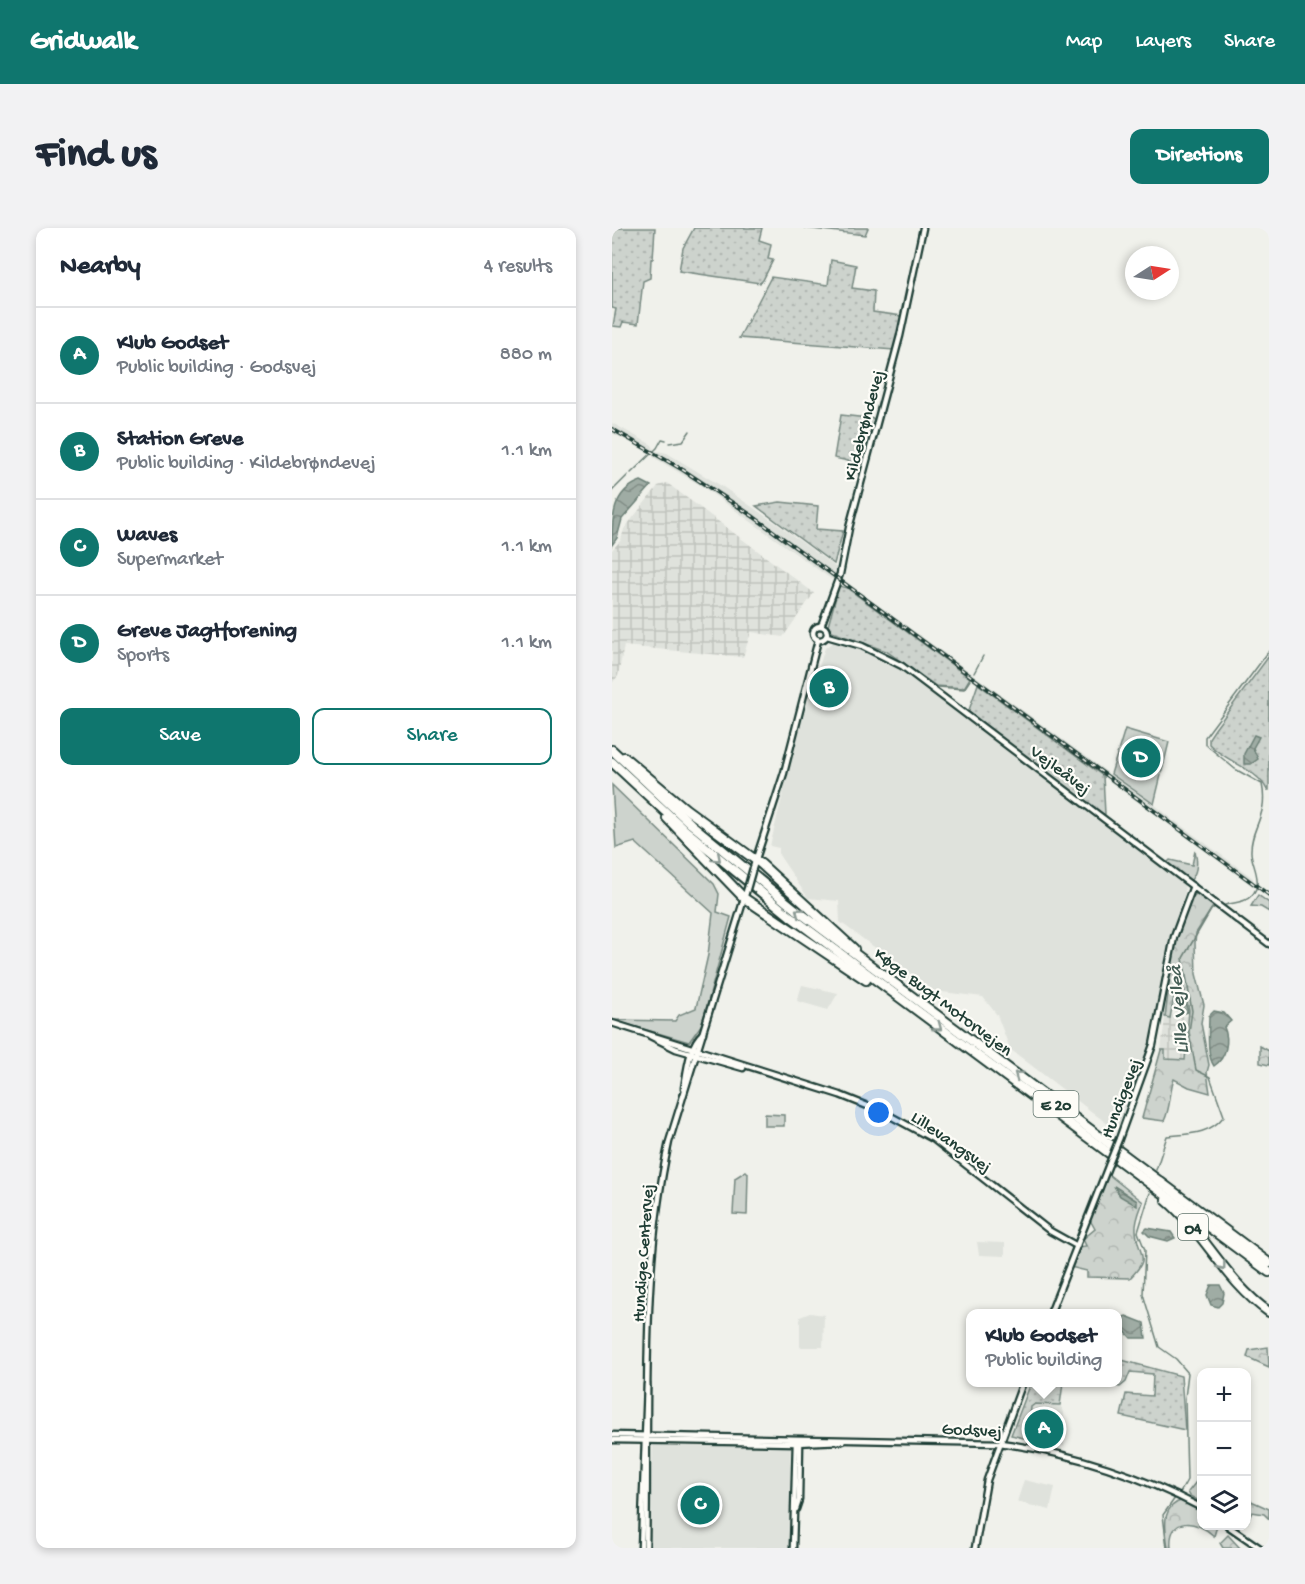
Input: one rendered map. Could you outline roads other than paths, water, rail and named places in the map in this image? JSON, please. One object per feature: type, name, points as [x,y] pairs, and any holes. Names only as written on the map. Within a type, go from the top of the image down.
[{"type":"highway","points":[[612,750],[636,764],[686,809],[843,937],[862,960]]},
{"type":"highway","name":"Køge Bugt Motorvejen","points":[[612,750],[721,849],[862,960],[1269,1263]]},
{"type":"highway","name":"Køge Bugt Motorvejen","points":[[612,762],[657,805],[756,890],[1269,1272]]},
{"type":"highway","points":[[657,805],[674,828],[744,898],[871,984],[891,992]]},
{"type":"highway","name":"O4","points":[[1106,1152],[1172,1206],[1241,1289],[1269,1312]]},
{"type":"highway","points":[[1250,1248],[1269,1258]]},
{"type":"street","name":"Kildebrøndevej","points":[[821,626],[840,574],[849,528],[900,336],[923,228]]},
{"type":"street","points":[[755,864],[784,773],[818,640],[813,632],[821,626],[825,629],[826,636],[823,640],[818,640]]},
{"type":"street","name":"Vejleåvej","points":[[826,636],[862,646],[902,666],[1269,944]]},
{"type":"street","name":"Hundige Centervej","points":[[646,1548],[644,1402],[648,1378],[655,1219],[669,1142],[695,1051],[703,1033],[755,864]]},
{"type":"street","name":"Hundigevej","points":[[1052,1309],[1154,1045],[1174,937],[1193,886]]},
{"type":"street","name":"Lillevangsvej","points":[[612,1023],[859,1101],[899,1120],[933,1139],[1041,1224],[1077,1246]]},
{"type":"street","points":[[975,1548],[983,1494],[1021,1387]]},
{"type":"street","name":"Godsvej","points":[[612,1435],[798,1442],[860,1439],[1000,1443],[1076,1457],[1150,1482],[1197,1506]]},
{"type":"street","name":"Hundige Centervej","points":[[641,1548],[646,1438]]},
{"type":"street","name":"Godsvej","points":[[612,1440],[646,1438]]},
{"type":"street","points":[[793,1548],[798,1442]]},
{"type":"street","points":[[1234,1530],[1260,1548]]},
{"type":"water","points":[[641,481],[651,486],[622,519],[617,538],[612,545],[612,525],[619,499],[631,486]]},
{"type":"water","points":[[1254,735],[1259,737],[1253,748],[1258,759],[1251,764],[1244,764],[1244,754]]},
{"type":"water","points":[[1179,977],[1188,1012],[1185,1013],[1175,1010]]},
{"type":"water","points":[[1214,1011],[1224,1013],[1231,1021],[1224,1027],[1227,1043],[1224,1054],[1214,1066],[1211,1061],[1208,1035],[1209,1016]]},
{"type":"water","points":[[1114,1186],[1137,1201],[1137,1206],[1120,1196]]},
{"type":"water","points":[[1147,1228],[1171,1232],[1175,1238],[1168,1241],[1149,1236],[1144,1231]]},
{"type":"water","points":[[1211,1285],[1220,1285],[1224,1293],[1222,1303],[1218,1307],[1211,1305],[1207,1295]]},
{"type":"water","points":[[1126,1316],[1144,1323],[1146,1338],[1131,1338],[1122,1328],[1125,1321],[1122,1318]]},
{"type":"waterway","points":[[669,443],[683,441],[690,431]]},
{"type":"waterway","points":[[631,473],[657,448],[662,439],[666,440]]},
{"type":"waterway","points":[[612,491],[628,475]]},
{"type":"waterway","name":"Lille Vejleå","points":[[1225,905],[1246,900],[1255,891],[1257,885],[1251,844],[1263,805],[1262,784],[1235,769],[1205,744],[1205,737],[1269,651]]},
{"type":"waterway","points":[[974,673],[983,656]]},
{"type":"waterway","points":[[938,687],[964,689],[970,680]]},
{"type":"waterway","name":"Lille Vejleå","points":[[1156,1170],[1167,1136],[1205,1130],[1224,1116],[1210,1077],[1196,1070],[1189,1032],[1192,1011],[1183,958],[1215,907]]},
{"type":"waterway","name":"Lille Vejleå","points":[[1150,1193],[1138,1232],[1145,1250],[1143,1294],[1159,1347],[1176,1359],[1188,1373],[1185,1398],[1187,1480],[1180,1493]]},
{"type":"waterway","name":"Lille Vejleå","points":[[1167,1548],[1163,1515],[1175,1498]]},
{"type":"railway","points":[[612,429],[683,470],[754,517],[1269,895]]},
{"type":"place","name":"Station Greve","points":[[829,688]]},
{"type":"place","name":"Greve Jagtforening","points":[[1141,758]]},
{"type":"place","name":"Klub Godset","points":[[1044,1429]]},
{"type":"place","name":"Waves","points":[[700,1505]]}]
